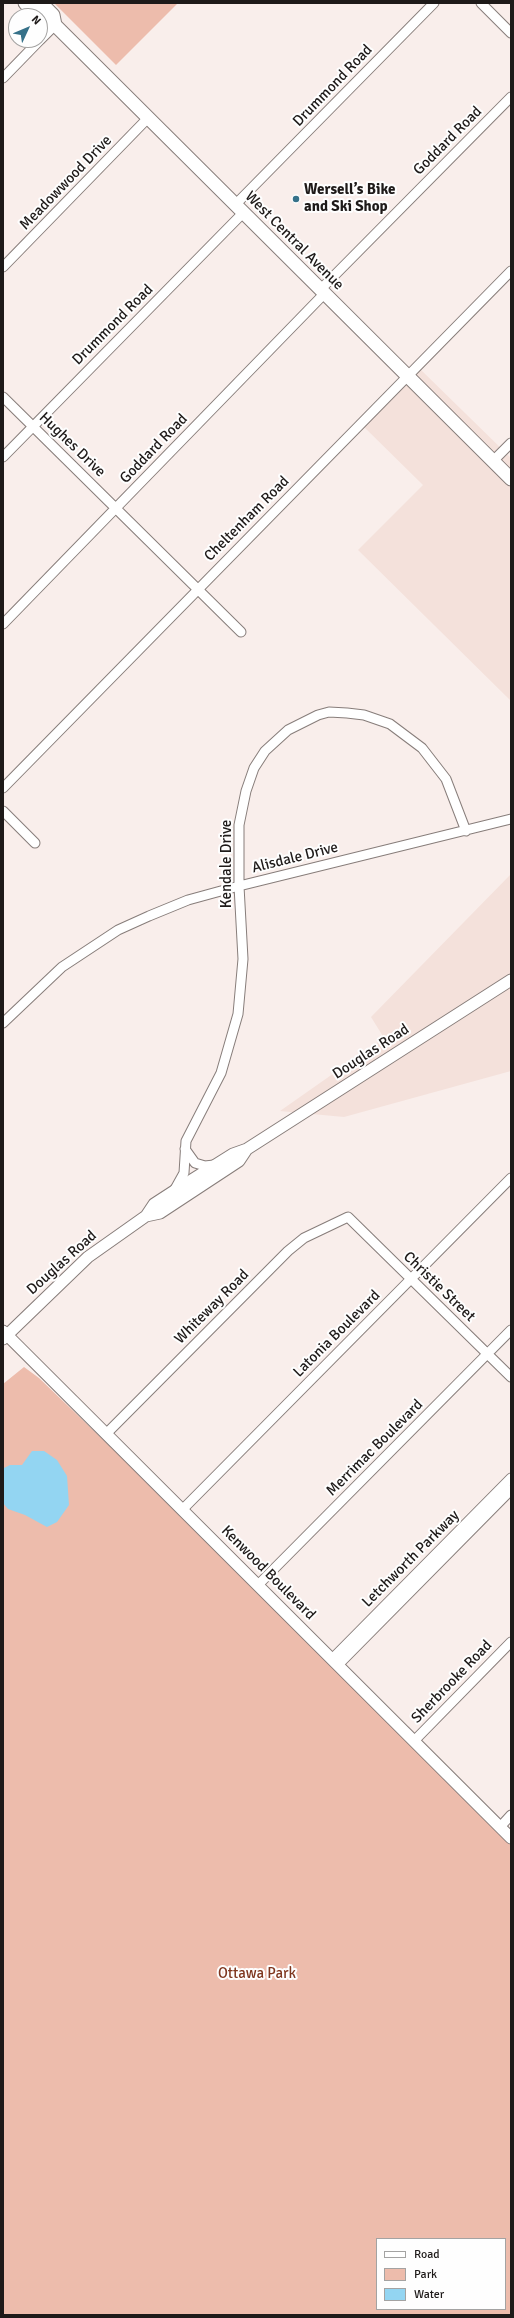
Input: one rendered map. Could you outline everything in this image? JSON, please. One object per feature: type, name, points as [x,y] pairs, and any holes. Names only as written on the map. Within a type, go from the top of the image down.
[{"type":"main road","name":"West Central Avenue","points":[[41,3],[54,15],[55,25]]},
{"type":"main road","name":"West Central Avenue","points":[[48,23],[55,25],[511,479]]},
{"type":"street","name":"Drummond Road","points":[[3,457],[434,3]]},
{"type":"street","points":[[481,3],[511,33]]},
{"type":"street","points":[[48,32],[55,25]]},
{"type":"street","points":[[3,78],[32,48]]},
{"type":"street","name":"Goddard Road","points":[[3,624],[511,97]]},
{"type":"street","name":"Meadowwood Drive","points":[[3,267],[148,118]]},
{"type":"street","name":"Cheltenham Road","points":[[3,788],[511,271]]},
{"type":"street","name":"Hughes Drive","points":[[3,397],[241,632]]},
{"type":"street","points":[[493,461],[511,442]]},
{"type":"street","name":"Kendale Drive","points":[[174,1191],[184,1173],[184,1148],[189,1133],[221,1073],[238,1014],[243,959],[239,886],[239,825],[242,805],[254,768],[271,744],[297,724],[329,712],[364,716],[390,724],[410,737],[422,748],[446,779],[466,831]]},
{"type":"street","points":[[3,812],[35,843]]},
{"type":"street","name":"Alisdale Drive","points":[[3,1023],[62,967],[118,930],[188,900],[511,819]]},
{"type":"street","name":"Douglas Road","points":[[4,1335],[88,1257],[146,1216],[154,1204],[214,1165],[233,1154],[247,1149],[511,980]]},
{"type":"street","points":[[184,1148],[195,1163],[205,1166],[214,1165]]},
{"type":"street","name":"Douglas Road","points":[[146,1216],[160,1213],[238,1161],[247,1149]]},
{"type":"street","name":"Latonia Boulevard","points":[[183,1509],[511,1178]]},
{"type":"street","name":"Christie Street","points":[[348,1217],[511,1377]]},
{"type":"street","name":"Whiteway Road","points":[[107,1433],[288,1251],[304,1238],[348,1217]]},
{"type":"street","name":"Merrimac Boulevard","points":[[258,1585],[511,1330]]},
{"type":"street","name":"Kenwood Boulevard","points":[[4,1335],[107,1433],[511,1838]]},
{"type":"street","name":"Letchworth Parkway","points":[[335,1662],[511,1478]]},
{"type":"street","name":"Letchworth Parkway","points":[[335,1662],[511,1490]]},
{"type":"street","name":"Sherbrooke Road","points":[[414,1741],[511,1642]]},
{"type":"street","points":[[500,1827],[511,1815]]},
{"type":"shaded area","points":[[420,369],[511,458],[511,701],[358,550],[423,485],[363,426]]},
{"type":"shaded area","points":[[511,874],[511,1071],[344,1117],[280,1111],[384,1038],[371,1017]]},
{"type":"green space","points":[[54,3],[178,3],[116,65]]},
{"type":"green space","name":"Ottawa Park","points":[[24,1367],[39,1378],[145,1480],[511,1845],[511,2315],[3,2315],[3,1384]]},
{"type":"water","points":[[32,1451],[44,1451],[57,1460],[67,1476],[69,1505],[57,1522],[47,1527],[25,1515],[8,1509],[3,1503],[4,1468],[10,1465],[22,1465]]},
{"type":"place","name":"Wersell’s Bike and Ski Shop","points":[[296,199]]}]
